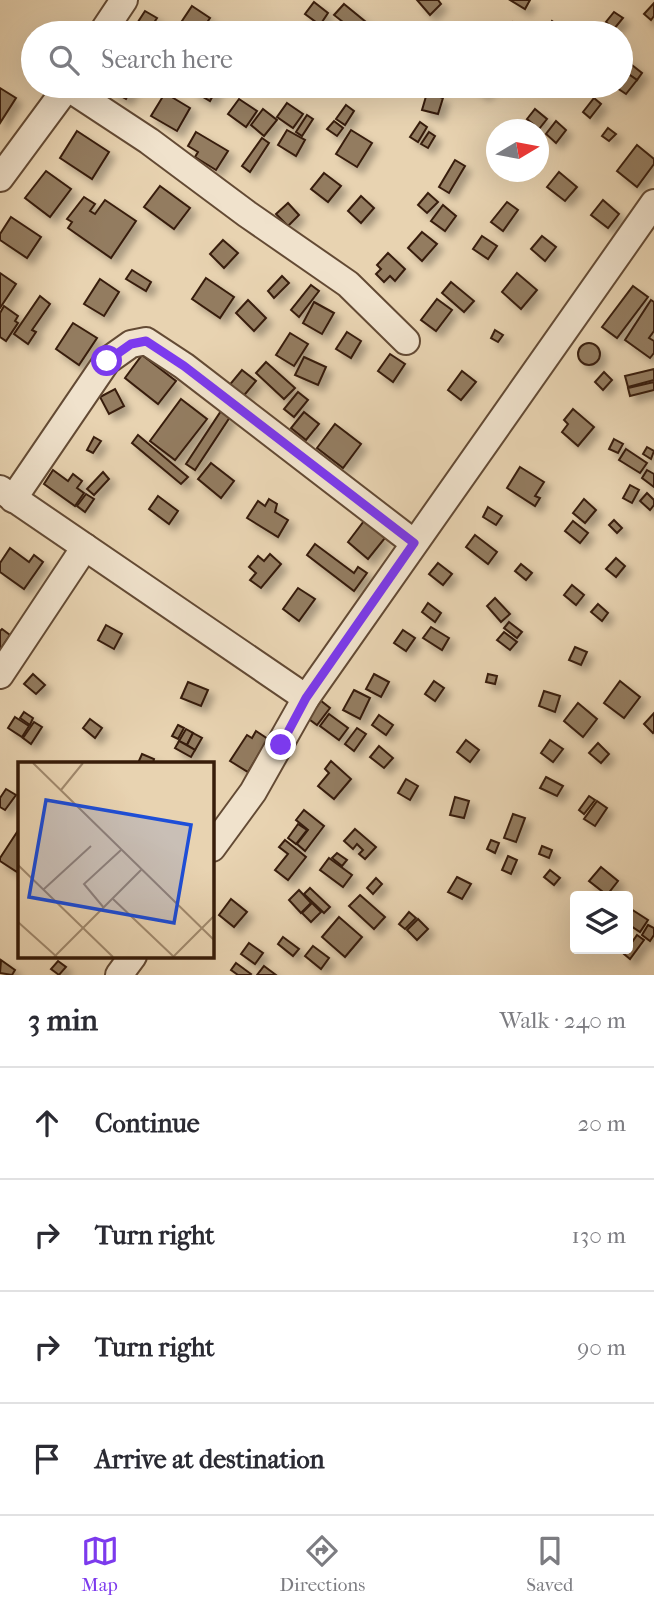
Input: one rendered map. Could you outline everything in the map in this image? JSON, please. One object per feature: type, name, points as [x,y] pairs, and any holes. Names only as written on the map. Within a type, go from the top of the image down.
[{"type":"street","points":[[110,21],[124,0]]},
{"type":"street","points":[[0,178],[58,98]]},
{"type":"street","points":[[85,98],[348,284],[406,341]]},
{"type":"street","points":[[214,845],[253,792],[306,698],[654,203]]},
{"type":"street","points":[[306,698],[7,494],[107,361],[131,344],[146,341],[184,366],[414,543]]},
{"type":"street","points":[[0,676],[85,547]]},
{"type":"street","points":[[119,975],[132,958]]},
{"type":"building","points":[[417,0],[438,0],[441,4],[430,15]]},
{"type":"building","points":[[510,0],[530,0],[525,9]]},
{"type":"building","points":[[314,2],[328,13],[323,21],[315,21],[305,14]]},
{"type":"building","points":[[654,3],[654,16],[651,20],[644,14]]},
{"type":"building","points":[[344,4],[365,21],[342,21],[334,15]]},
{"type":"building","points":[[192,6],[210,18],[208,21],[182,21]]},
{"type":"building","points":[[145,11],[157,18],[155,21],[139,21]]},
{"type":"building","points":[[614,12],[623,18],[621,21],[607,21]]},
{"type":"building","points":[[633,66],[642,73],[637,80],[633,77]]},
{"type":"building","points":[[0,88],[16,98],[0,123]]},
{"type":"building","points":[[162,98],[173,98],[190,108],[177,131],[151,116]]},
{"type":"building","points":[[426,98],[443,98],[438,114],[422,110]]},
{"type":"building","points":[[594,98],[601,104],[590,118],[583,112]]},
{"type":"building","points":[[239,99],[257,111],[246,127],[228,114]]},
{"type":"building","points":[[287,103],[303,114],[293,128],[277,117]]},
{"type":"building","points":[[346,105],[354,111],[345,125],[336,119]]},
{"type":"building","points":[[263,109],[277,120],[264,136],[251,125]]},
{"type":"building","points":[[535,109],[547,119],[527,119]]},
{"type":"building","points":[[307,115],[313,119],[302,136],[296,132]]},
{"type":"building","points":[[334,121],[343,128],[337,136],[327,129]]},
{"type":"building","points":[[556,121],[566,130],[556,143],[549,137],[549,130]]},
{"type":"building","points":[[420,122],[427,127],[418,142],[410,137]]},
{"type":"building","points":[[608,128],[616,134],[609,141],[602,136]]},
{"type":"building","points":[[287,130],[305,140],[296,156],[278,145]]},
{"type":"building","points":[[351,130],[372,143],[357,167],[336,154]]},
{"type":"building","points":[[77,131],[109,152],[92,179],[60,158]]},
{"type":"building","points":[[196,132],[228,151],[216,170],[195,157],[198,152],[188,146]]},
{"type":"building","points":[[429,132],[435,136],[428,148],[421,144]]},
{"type":"building","points":[[262,138],[269,143],[250,172],[242,166]]},
{"type":"building","points":[[637,145],[654,159],[654,164],[637,187],[617,171]]},
{"type":"building","points":[[455,160],[465,166],[449,193],[439,187]]},
{"type":"building","points":[[46,171],[71,189],[50,217],[25,198]]},
{"type":"building","points":[[559,172],[577,187],[565,201],[547,187]]},
{"type":"building","points":[[324,173],[341,186],[328,202],[311,189]]},
{"type":"building","points":[[160,186],[190,208],[174,229],[144,207]]},
{"type":"building","points":[[428,193],[438,202],[427,213],[418,205]]},
{"type":"building","points":[[361,196],[374,208],[361,223],[348,211]]},
{"type":"building","points":[[84,197],[95,204],[90,211],[95,214],[105,200],[136,221],[111,258],[68,228],[72,222],[67,219]]},
{"type":"building","points":[[603,200],[619,214],[608,228],[591,215]]},
{"type":"building","points":[[507,202],[518,210],[503,231],[491,222]]},
{"type":"building","points":[[288,203],[299,215],[288,226],[276,214]]},
{"type":"building","points":[[443,205],[456,216],[445,231],[431,221]]},
{"type":"building","points":[[11,217],[41,237],[27,258],[0,240],[0,234]]},
{"type":"building","points":[[422,232],[437,244],[422,261],[408,248]]},
{"type":"building","points":[[482,236],[497,246],[488,259],[473,249]]},
{"type":"building","points":[[542,236],[556,247],[545,261],[531,249]]},
{"type":"building","points":[[223,240],[238,253],[224,268],[210,254]]},
{"type":"building","points":[[388,253],[405,269],[395,281],[390,276],[384,282],[376,274],[381,269],[377,265]]},
{"type":"building","points":[[132,270],[151,282],[146,291],[126,279]]},
{"type":"building","points":[[0,273],[16,284],[0,308]]},
{"type":"building","points":[[517,273],[537,290],[521,309],[502,292]]},
{"type":"building","points":[[282,276],[289,283],[274,298],[268,291]]},
{"type":"building","points":[[206,278],[234,297],[220,318],[192,299]]},
{"type":"building","points":[[100,279],[119,292],[104,316],[84,304]]},
{"type":"building","points":[[451,282],[474,301],[464,312],[442,293]]},
{"type":"building","points":[[311,285],[319,291],[299,317],[291,310]]},
{"type":"building","points":[[633,286],[648,297],[617,338],[602,327]]},
{"type":"building","points":[[40,296],[50,304],[32,330],[36,332],[28,344],[14,334]]},
{"type":"building","points":[[437,299],[452,310],[436,331],[421,320]]},
{"type":"building","points":[[248,300],[266,318],[254,331],[236,313]]},
{"type":"building","points":[[651,300],[654,302],[654,331],[649,338],[654,341],[654,353],[650,358],[625,340]]},
{"type":"building","points":[[314,302],[334,313],[322,334],[303,323]]},
{"type":"building","points":[[4,306],[18,316],[15,321],[18,323],[6,341],[0,337],[0,313]]},
{"type":"building","points":[[73,323],[97,338],[79,365],[56,349]]},
{"type":"building","points":[[495,330],[503,335],[498,342],[491,338]]},
{"type":"building","points":[[347,332],[361,341],[351,358],[336,349]]},
{"type":"building","points":[[290,333],[308,344],[294,366],[276,355]]},
{"type":"building","points":[[585,343],[593,343],[600,350],[600,358],[593,365],[585,365],[578,358],[578,350]]},
{"type":"building","points":[[390,354],[405,364],[393,382],[378,371]]},
{"type":"building","points":[[142,355],[176,381],[158,404],[125,378]]},
{"type":"building","points":[[304,357],[326,367],[318,385],[295,375]]},
{"type":"building","points":[[266,362],[295,388],[284,399],[256,373]]},
{"type":"building","points":[[654,369],[654,380],[628,387],[625,376]]},
{"type":"building","points":[[242,370],[256,381],[241,399],[227,388]]},
{"type":"building","points":[[462,371],[476,382],[461,400],[448,390]]},
{"type":"building","points":[[604,372],[612,380],[603,390],[595,382]]},
{"type":"building","points":[[654,382],[654,390],[630,396],[628,388]]},
{"type":"building","points":[[115,389],[124,406],[109,414],[100,397]]},
{"type":"building","points":[[298,392],[308,400],[294,417],[284,409]]},
{"type":"building","points":[[181,399],[207,419],[175,460],[150,441]]},
{"type":"building","points":[[573,409],[594,427],[578,446],[562,432],[568,424],[564,420]]},
{"type":"building","points":[[221,411],[230,417],[195,470],[186,464]]},
{"type":"building","points":[[304,412],[319,424],[306,440],[291,428]]},
{"type":"building","points":[[335,424],[361,444],[343,468],[317,448]]},
{"type":"building","points":[[138,435],[188,477],[181,484],[132,443]]},
{"type":"building","points":[[94,437],[101,441],[93,453],[87,450]]},
{"type":"building","points":[[614,439],[623,444],[618,453],[609,449]]},
{"type":"building","points":[[647,447],[654,451],[651,459],[643,454]]},
{"type":"building","points":[[626,449],[647,463],[640,473],[619,460]]},
{"type":"building","points":[[211,463],[234,481],[221,498],[198,479]]},
{"type":"building","points":[[520,467],[544,482],[535,496],[540,498],[535,506],[507,488]]},
{"type":"building","points":[[53,470],[68,481],[73,474],[82,481],[77,488],[84,493],[75,506],[44,484]]},
{"type":"building","points":[[647,470],[654,474],[654,487],[642,478]]},
{"type":"building","points":[[103,472],[109,479],[94,495],[87,489]]},
{"type":"building","points":[[630,485],[639,490],[632,503],[623,498]]},
{"type":"building","points":[[647,493],[654,500],[650,510],[640,501]]},
{"type":"building","points":[[86,494],[94,499],[85,512],[77,506]]},
{"type":"building","points":[[158,496],[178,511],[169,524],[149,509]]},
{"type":"building","points":[[269,499],[277,504],[275,512],[288,520],[278,537],[247,518],[258,501],[265,506]]},
{"type":"building","points":[[584,499],[596,510],[585,523],[573,513]]},
{"type":"building","points":[[488,507],[502,516],[496,525],[483,517]]},
{"type":"building","points":[[614,520],[622,528],[617,533],[609,525]]},
{"type":"building","points":[[364,521],[385,538],[368,559],[348,542]]},
{"type":"building","points":[[573,521],[588,533],[580,543],[565,531]]},
{"type":"building","points":[[475,535],[497,552],[488,564],[466,547]]},
{"type":"building","points":[[315,544],[354,573],[358,567],[367,573],[354,591],[307,555]]},
{"type":"building","points":[[10,548],[29,562],[34,555],[43,562],[24,589],[0,572],[0,563]]},
{"type":"building","points":[[270,554],[281,564],[261,588],[250,580],[256,573],[249,567],[258,556],[264,561]]},
{"type":"building","points":[[616,558],[625,566],[616,577],[606,569]]},
{"type":"building","points":[[438,563],[452,574],[443,585],[429,574]]},
{"type":"building","points":[[521,564],[532,573],[526,580],[515,571]]},
{"type":"building","points":[[572,585],[584,595],[576,605],[564,595]]},
{"type":"building","points":[[298,588],[315,599],[299,621],[283,609]]},
{"type":"building","points":[[495,598],[510,614],[501,622],[487,606]]},
{"type":"building","points":[[428,603],[441,613],[435,622],[422,612]]},
{"type":"building","points":[[598,604],[608,613],[602,621],[591,612]]},
{"type":"building","points":[[509,622],[522,632],[517,638],[504,628]]},
{"type":"building","points":[[106,625],[122,634],[114,649],[98,640]]},
{"type":"building","points":[[431,627],[449,638],[442,650],[423,638]]},
{"type":"building","points":[[2,629],[10,635],[0,650],[0,631]]},
{"type":"building","points":[[403,630],[415,638],[406,651],[394,643]]},
{"type":"building","points":[[504,632],[517,642],[510,650],[497,640]]},
{"type":"building","points":[[575,647],[587,652],[581,665],[569,660]]},
{"type":"building","points":[[33,674],[45,685],[36,694],[24,684]]},
{"type":"building","points":[[374,674],[389,682],[381,697],[366,689]]},
{"type":"building","points":[[488,674],[497,676],[495,684],[486,682]]},
{"type":"building","points":[[434,681],[444,688],[435,701],[425,694]]},
{"type":"building","points":[[620,681],[640,697],[624,718],[604,703]]},
{"type":"building","points":[[188,682],[208,690],[201,706],[181,698]]},
{"type":"building","points":[[354,690],[370,698],[360,719],[343,710]]},
{"type":"building","points":[[544,691],[560,696],[555,712],[539,706]]},
{"type":"building","points":[[320,700],[330,708],[317,725],[306,717]]},
{"type":"building","points":[[578,703],[597,719],[583,737],[564,721]]},
{"type":"building","points":[[24,712],[33,718],[30,725],[20,718]]},
{"type":"building","points":[[654,713],[654,732],[653,733],[644,724]]},
{"type":"building","points":[[329,714],[348,728],[339,740],[320,726]]},
{"type":"building","points":[[379,715],[393,725],[386,735],[372,725]]},
{"type":"building","points":[[15,717],[29,726],[22,737],[8,728]]},
{"type":"building","points":[[90,719],[102,728],[95,738],[83,728]]},
{"type":"building","points":[[34,722],[42,727],[31,744],[23,738]]},
{"type":"building","points":[[178,725],[184,728],[178,739],[172,736]]},
{"type":"building","points":[[357,728],[366,734],[354,751],[345,744]]},
{"type":"building","points":[[186,729],[193,733],[187,745],[179,741]]},
{"type":"building","points":[[256,731],[268,739],[248,772],[230,761],[247,735],[252,738]]},
{"type":"building","points":[[193,733],[202,738],[195,750],[187,745]]},
{"type":"building","points":[[466,740],[479,750],[470,762],[457,752]]},
{"type":"building","points":[[550,740],[563,749],[553,762],[541,753]]},
{"type":"building","points":[[179,741],[195,750],[191,757],[175,748]]},
{"type":"building","points":[[598,743],[609,754],[601,763],[589,753]]},
{"type":"building","points":[[379,746],[393,758],[384,768],[370,757]]},
{"type":"building","points":[[142,754],[154,759],[153,762],[138,762]]},
{"type":"building","points":[[331,761],[351,779],[334,799],[318,786],[329,773],[325,769]]},
{"type":"building","points":[[546,777],[563,786],[557,796],[540,788]]},
{"type":"building","points":[[406,779],[418,786],[410,800],[398,793]]},
{"type":"building","points":[[6,789],[16,795],[5,810],[0,807],[0,798]]},
{"type":"building","points":[[589,796],[595,800],[584,814],[579,810]]},
{"type":"building","points":[[455,797],[469,801],[464,818],[450,815]]},
{"type":"building","points":[[597,801],[607,808],[595,826],[584,819]]},
{"type":"building","points":[[304,810],[324,826],[305,851],[297,844],[308,830],[296,820]]},
{"type":"building","points":[[513,814],[525,818],[516,842],[504,838]]},
{"type":"building","points":[[298,824],[307,830],[296,844],[288,838]]},
{"type":"building","points":[[355,829],[376,847],[365,859],[359,854],[363,850],[357,844],[353,849],[344,841]]},
{"type":"building","points":[[18,831],[17,872],[0,861]]},
{"type":"building","points":[[285,840],[306,857],[288,880],[275,870],[288,854],[279,847]]},
{"type":"building","points":[[491,840],[499,843],[495,853],[487,849]]},
{"type":"building","points":[[542,846],[552,850],[549,858],[539,854]]},
{"type":"building","points":[[337,853],[347,860],[342,866],[332,858]]},
{"type":"building","points":[[508,856],[517,860],[511,874],[502,870]]},
{"type":"building","points":[[329,858],[352,875],[343,887],[320,870]]},
{"type":"building","points":[[601,867],[618,881],[610,891],[602,891],[589,881]]},
{"type":"building","points":[[550,870],[560,878],[554,885],[544,877]]},
{"type":"building","points":[[457,877],[471,884],[462,899],[448,892]]},
{"type":"building","points":[[376,878],[382,884],[373,894],[367,888]]},
{"type":"building","points":[[310,888],[330,907],[324,913],[304,894]]},
{"type":"building","points":[[299,890],[311,903],[301,913],[289,900]]},
{"type":"building","points":[[360,895],[385,917],[374,929],[349,906]]},
{"type":"building","points":[[231,899],[247,912],[234,927],[219,915]]},
{"type":"building","points":[[312,903],[321,912],[311,922],[302,913]]},
{"type":"building","points":[[633,910],[648,920],[640,932],[633,927]]},
{"type":"building","points":[[409,912],[416,918],[405,929],[399,924]]},
{"type":"building","points":[[339,917],[362,937],[345,957],[322,937]]},
{"type":"building","points":[[418,919],[428,929],[417,940],[407,930]]},
{"type":"building","points":[[648,925],[654,928],[650,941],[642,935]]},
{"type":"building","points":[[637,935],[644,940],[630,959],[624,954],[633,954],[633,941]]},
{"type":"building","points":[[283,937],[299,949],[293,956],[278,944]]},
{"type":"building","points":[[249,943],[263,953],[255,964],[241,954]]},
{"type":"building","points":[[313,946],[329,958],[321,969],[305,956]]},
{"type":"building","points":[[1,960],[15,970],[12,975],[0,973]]},
{"type":"building","points":[[58,961],[66,967],[59,975],[51,969]]},
{"type":"building","points":[[236,963],[251,974],[238,975],[231,970]]},
{"type":"building","points":[[264,966],[276,975],[257,975]]},
{"type":"route","points":[[107,361],[131,344],[146,341],[184,366],[414,543],[306,698],[281,745]]}]
